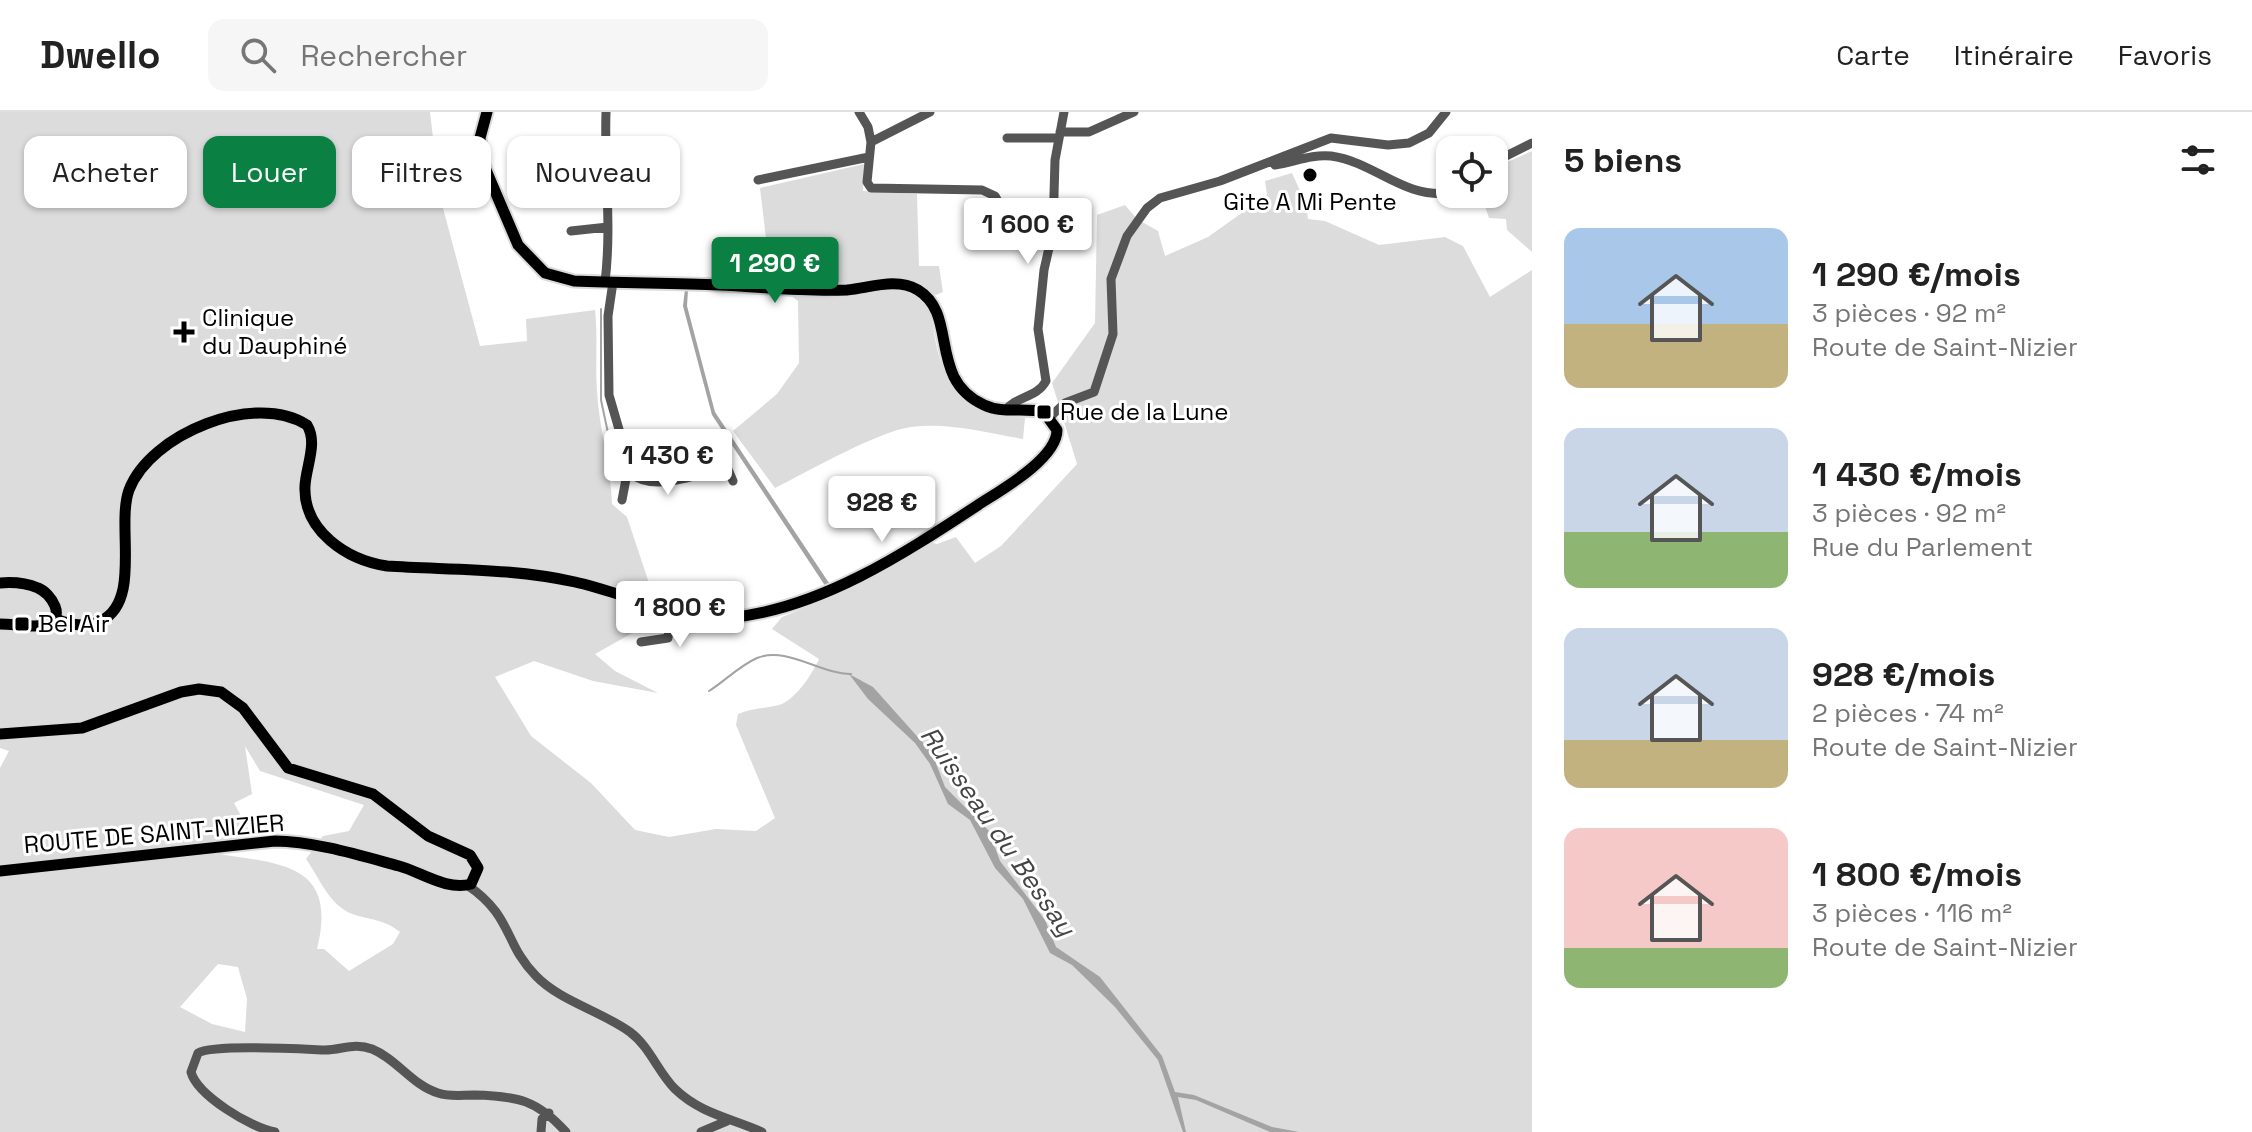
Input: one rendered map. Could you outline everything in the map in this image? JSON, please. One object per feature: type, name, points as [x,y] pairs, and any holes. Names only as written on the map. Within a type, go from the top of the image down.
[{"type":"main road","points":[[54,618],[78,625],[109,617],[122,596],[126,503],[141,468],[170,444],[224,417],[252,413],[293,418],[307,425],[312,442],[305,495],[311,516],[333,543],[363,560],[387,566],[539,575],[704,617],[736,617],[818,595],[877,568],[983,502],[1045,456],[1057,436],[1050,417],[1035,410],[1006,410],[977,401],[956,383],[946,361],[935,309],[926,296],[911,287],[893,283],[833,290],[574,281],[545,273],[518,245],[483,163],[480,138],[487,112]]},
{"type":"main road","points":[[0,583],[41,589],[55,604],[54,618],[45,625],[0,624]]},
{"type":"main road","points":[[0,734],[82,728],[181,692],[199,689],[221,692],[243,708],[288,768],[364,789],[428,836],[474,859],[476,877],[467,885]]},
{"type":"main road","name":"ROUTE DE SAINT-NIZIER","points":[[0,871],[286,841],[394,865],[451,885],[467,885]]},
{"type":"street","points":[[605,136],[606,112]]},
{"type":"street","points":[[859,112],[868,127],[871,142],[867,182],[874,189],[982,190],[995,196],[1003,210],[1054,219]]},
{"type":"street","points":[[871,142],[930,112]]},
{"type":"street","points":[[1006,410],[1008,405],[1036,393],[1046,381],[1038,329],[1054,219],[1059,135],[1064,112]]},
{"type":"street","points":[[1007,138],[1089,132],[1134,112]]},
{"type":"street","points":[[1050,417],[1065,403],[1094,392],[1113,334],[1111,279],[1127,236],[1147,208],[1160,198],[1273,162],[1331,138],[1388,145],[1409,143],[1429,133],[1446,112]]},
{"type":"street","points":[[1508,155],[1532,143]]},
{"type":"street","points":[[1273,162],[1276,165],[1316,155],[1333,156],[1372,170],[1408,190],[1436,195]]},
{"type":"street","points":[[758,180],[869,157]]},
{"type":"street","points":[[607,208],[609,395],[632,474],[639,480],[671,480],[727,467],[733,481]]},
{"type":"street","points":[[571,231],[608,227]]},
{"type":"street","points":[[622,500],[626,479],[632,474]]},
{"type":"street","points":[[641,642],[668,638],[672,608]]},
{"type":"street","points":[[467,885],[495,906],[525,962],[540,980],[628,1031],[681,1095],[727,1121],[762,1132]]},
{"type":"street","points":[[275,1132],[248,1122],[198,1089],[191,1072],[198,1053],[217,1046],[329,1050],[347,1045],[367,1047],[385,1056],[420,1084],[439,1093],[523,1100],[549,1113],[566,1132]]},
{"type":"street","points":[[541,1132],[542,1119],[549,1113]]},
{"type":"street","points":[[701,1132],[727,1121]]},
{"type":"shaded area","points":[[0,112],[430,112],[433,136],[352,136],[352,208],[443,208],[480,346],[527,341],[526,319],[595,310],[598,405],[612,504],[627,517],[664,628],[636,631],[595,654],[615,671],[658,693],[593,681],[534,661],[495,677],[531,736],[591,783],[635,830],[669,837],[716,829],[756,831],[775,818],[736,725],[738,714],[782,704],[794,696],[819,659],[772,629],[782,617],[842,593],[930,542],[937,544],[956,537],[975,563],[1001,546],[1077,464],[1052,383],[1095,323],[1097,215],[1125,205],[1137,219],[1158,231],[1165,256],[1208,237],[1267,195],[1265,181],[1292,173],[1306,204],[1308,219],[1325,221],[1379,245],[1445,237],[1463,246],[1490,297],[1532,270],[1532,1132],[0,1132],[0,768],[9,751],[0,748]],"holes":[[[245,746],[260,771],[364,805],[349,831],[323,836],[306,859],[331,897],[344,910],[383,922],[400,932],[393,944],[349,971],[324,949],[317,949],[321,920],[319,898],[311,883],[297,872],[280,865],[213,853],[253,838],[234,803],[252,794]],[[218,964],[238,967],[247,999],[245,1032],[212,1024],[180,1007]]]},
{"type":"shaded area","points":[[1532,151],[1532,252],[1507,230],[1506,219],[1489,218],[1486,208],[1508,208],[1508,162]]},
{"type":"shaded area","points":[[864,164],[863,191],[917,194],[919,266],[939,266],[943,292],[936,295],[930,292],[933,325],[940,360],[955,390],[967,402],[982,410],[1025,418],[1023,439],[953,427],[911,427],[862,444],[775,488],[733,431],[777,394],[799,363],[798,301],[771,280],[760,188]]},
{"type":"shaded area","points":[[685,289],[688,290],[687,306],[715,412],[831,586],[826,587],[712,415],[683,306]]},
{"type":"shaded area","points":[[849,674],[873,687],[932,753],[945,787],[989,831],[1000,861],[1045,920],[1056,947],[1100,977],[1162,1056],[1175,1092],[1194,1095],[1272,1127],[1299,1132],[1270,1132],[1196,1100],[1178,1097],[1186,1132],[1183,1132],[1158,1060],[1115,1007],[1072,965],[1050,953],[1023,899],[995,868],[970,820],[948,804],[930,764],[915,743],[868,699]]},
{"type":"waterway","points":[[601,309],[601,400],[618,480]]},
{"type":"waterway","points":[[709,691],[750,661],[768,655],[780,655],[851,674]]},
{"type":"place","name":"Gite A Mi Pente","points":[[1310,175]]},
{"type":"place","name":"Clinique du Dauphiné","points":[[184,332]]},
{"type":"place","name":"Rue de la Lune","points":[[1044,412]]},
{"type":"place","name":"Bel Air","points":[[22,624]]},
{"type":"water label","name":"Ruisseau du Bessay","points":[[998,831]]}]
